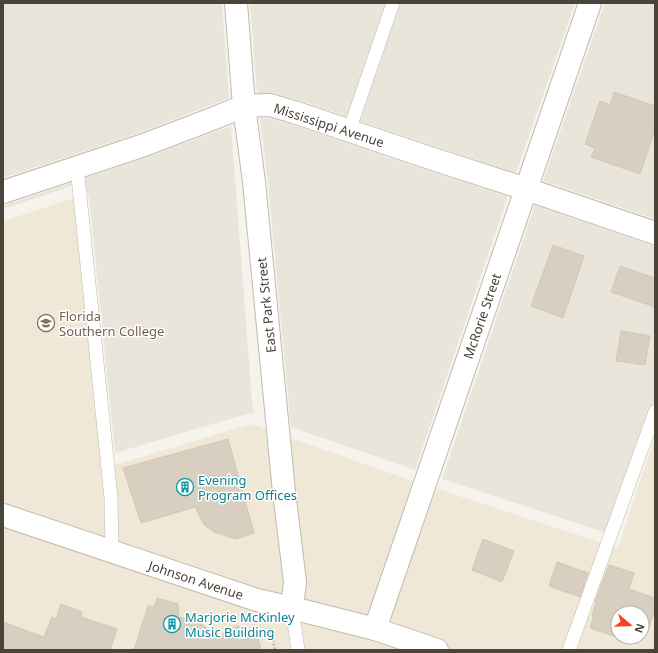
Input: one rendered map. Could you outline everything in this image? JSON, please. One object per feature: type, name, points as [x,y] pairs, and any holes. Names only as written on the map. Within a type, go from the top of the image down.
[{"type":"street","name":"East Park Street","points":[[236,3],[244,106],[254,182],[284,492],[295,582],[292,608]]},
{"type":"street","name":"McRorie Street","points":[[375,629],[590,3]]},
{"type":"street","name":"Mississippi Avenue","points":[[3,192],[144,145],[212,120],[244,106],[270,105],[655,233]]},
{"type":"street","name":"Johnson Avenue","points":[[3,515],[258,600],[375,629],[437,650]]},
{"type":"lane","points":[[349,131],[393,3]]},
{"type":"lane","points":[[77,167],[110,490],[112,552]]},
{"type":"lane","points":[[569,650],[655,412]]},
{"type":"lane","points":[[292,608],[298,650]]},
{"type":"path","points":[[269,623],[275,650]]},
{"type":"shaded area","points":[[3,3],[222,3],[229,98],[139,133],[3,178]]},
{"type":"shaded area","points":[[250,3],[575,3],[516,173],[298,100],[274,93],[257,93]]},
{"type":"shaded area","points":[[605,3],[655,3],[655,219],[543,181]]},
{"type":"shaded area","points":[[260,118],[269,118],[291,124],[508,196],[415,470],[291,427],[268,182]]},
{"type":"shaded area","points":[[231,126],[254,414],[250,413],[115,453],[89,196],[86,190],[79,186],[72,186],[3,209],[3,206],[150,156]]},
{"type":"shaded area","name":"Florida Southern College","points":[[77,197],[105,468],[251,424],[407,479],[618,548],[655,436],[655,650],[3,650],[3,221]]},
{"type":"shaded area","points":[[535,205],[655,246],[655,398],[610,534],[442,479]]},
{"type":"building","points":[[614,92],[655,106],[655,130],[640,174],[591,157],[595,148],[585,144],[600,101],[610,105]]},
{"type":"building","points":[[553,245],[584,256],[563,318],[531,306]]},
{"type":"building","points":[[620,266],[655,278],[655,307],[611,292]]},
{"type":"building","points":[[621,331],[650,336],[645,365],[616,361]]},
{"type":"building","name":"Evening Program Offices","points":[[228,439],[254,533],[236,539],[214,532],[204,525],[195,507],[141,523],[123,468]]},
{"type":"building","points":[[483,539],[514,551],[502,582],[472,570]]},
{"type":"building","points":[[557,562],[588,573],[580,597],[549,586]]},
{"type":"building","points":[[609,565],[634,573],[629,589],[655,598],[655,609],[650,624],[650,605],[610,605],[610,635],[590,628],[594,615],[592,615],[595,602]]},
{"type":"building","name":"Marjorie McKinley Music Building","points":[[157,598],[178,604],[179,617],[199,622],[217,637],[237,626],[257,633],[261,650],[134,650],[148,606],[155,606]]},
{"type":"building","points":[[61,604],[82,612],[81,617],[117,629],[110,650],[3,650],[3,622],[44,637],[52,617],[56,619]]},
{"type":"place","name":"Florida Southern College","points":[[46,323]]},
{"type":"place","name":"Evening Program Offices","points":[[185,487]]},
{"type":"place","name":"Marjorie McKinley Music Building","points":[[172,624]]}]
